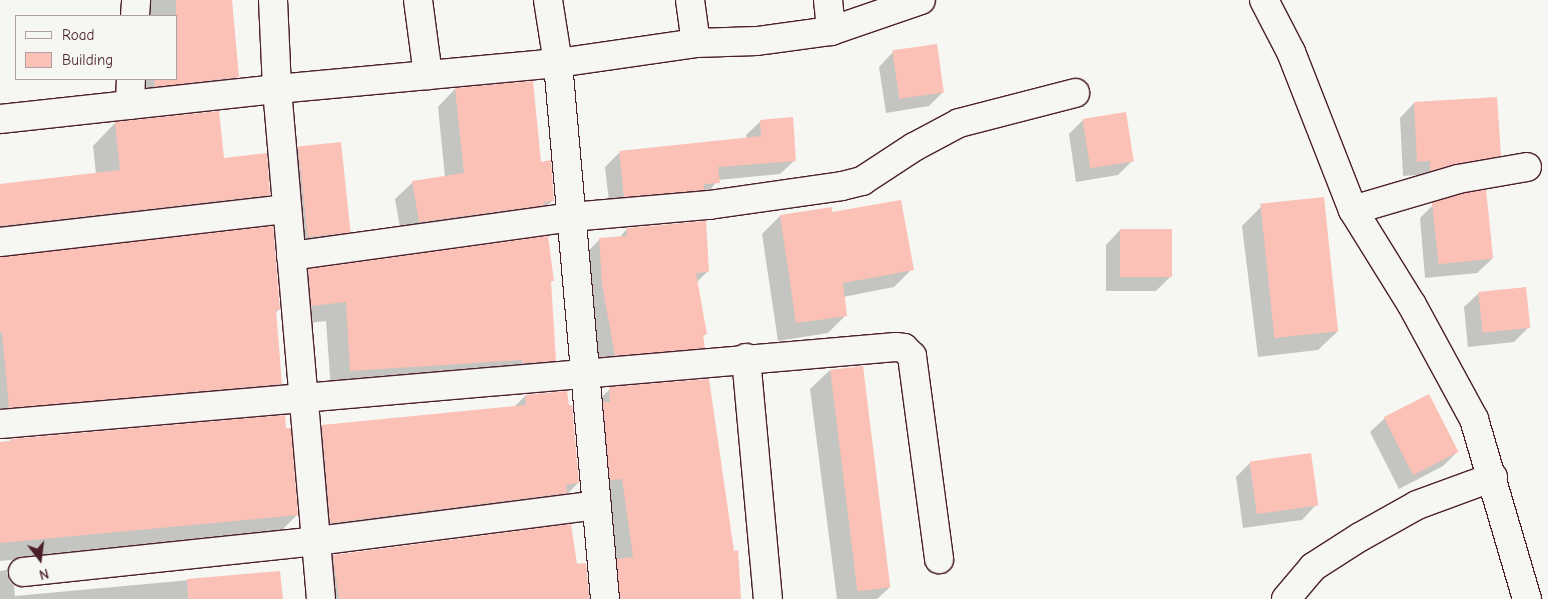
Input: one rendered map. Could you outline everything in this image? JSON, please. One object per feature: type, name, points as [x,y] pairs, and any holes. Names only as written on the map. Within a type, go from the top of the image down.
[{"type":"street","points":[[135,15],[136,0]]},
{"type":"street","points":[[273,0],[277,89],[321,599]]},
{"type":"street","points":[[418,0],[428,75]]},
{"type":"street","points":[[548,0],[558,63],[605,599]]},
{"type":"street","points":[[690,0],[696,42]]},
{"type":"street","points":[[828,0],[831,31]]},
{"type":"street","points":[[0,119],[130,92],[277,89],[558,63],[696,42],[757,41],[831,31],[921,0]]},
{"type":"street","points":[[1264,0],[1291,52],[1353,210],[1412,304],[1474,419],[1493,477],[1527,599]]},
{"type":"street","points":[[291,256],[571,217],[709,205],[819,190],[862,181],[914,147],[959,123],[1075,93]]},
{"type":"street","points":[[1353,210],[1458,179],[1527,167]]},
{"type":"street","points":[[0,242],[287,209]]},
{"type":"street","points":[[1,424],[896,346],[904,348],[912,356],[939,559]]},
{"type":"street","points":[[746,358],[768,599]]},
{"type":"street","points":[[1286,599],[1313,567],[1360,537],[1417,505],[1493,477]]},
{"type":"street","points":[[23,572],[316,541],[597,505]]},
{"type":"building","points":[[176,0],[232,0],[239,77],[155,87],[154,80],[178,80],[178,15],[176,15]]},
{"type":"building","points":[[937,44],[944,93],[899,99],[892,50]]},
{"type":"building","points":[[533,81],[541,162],[551,160],[554,201],[544,202],[545,205],[419,222],[412,181],[464,173],[455,88]]},
{"type":"building","points":[[1497,97],[1501,156],[1455,164],[1430,171],[1430,161],[1417,162],[1414,102]]},
{"type":"building","points":[[219,111],[224,158],[267,153],[270,195],[0,226],[0,184],[120,170],[115,122]]},
{"type":"building","points":[[1126,112],[1134,161],[1090,168],[1083,119]]},
{"type":"building","points":[[793,117],[796,161],[718,167],[720,183],[704,184],[704,190],[624,197],[619,151],[761,136],[760,120]]},
{"type":"building","points":[[341,142],[351,233],[308,237],[298,146]]},
{"type":"building","points":[[1486,190],[1493,259],[1439,264],[1431,196]]},
{"type":"building","points":[[1324,197],[1338,331],[1274,338],[1260,204]]},
{"type":"building","points":[[901,200],[914,270],[843,283],[847,316],[796,323],[780,215],[832,207],[832,212]]},
{"type":"building","points":[[706,221],[709,272],[696,273],[707,334],[703,335],[705,348],[615,356],[602,284],[599,238],[627,236],[627,228]]},
{"type":"building","points":[[273,226],[280,310],[276,310],[282,384],[9,408],[2,332],[0,333],[0,257]]},
{"type":"building","points":[[1120,229],[1172,229],[1172,277],[1120,277]]},
{"type":"building","points":[[548,236],[554,281],[551,281],[556,361],[522,363],[522,360],[350,371],[346,302],[311,306],[308,269]]},
{"type":"building","points":[[1526,287],[1530,328],[1483,333],[1478,292]]},
{"type":"building","points":[[863,366],[890,587],[857,591],[830,370]]},
{"type":"building","points":[[709,379],[734,551],[738,550],[741,599],[620,599],[617,559],[633,557],[622,479],[610,480],[603,402],[610,402],[609,387]]},
{"type":"building","points":[[567,391],[569,405],[572,405],[579,483],[566,485],[567,493],[330,523],[322,425],[526,405],[525,395]]},
{"type":"building","points":[[1429,394],[1459,452],[1413,475],[1384,417]]},
{"type":"building","points":[[285,415],[286,428],[291,428],[298,515],[0,543],[0,442],[12,441],[11,439]]},
{"type":"building","points":[[1311,453],[1318,505],[1257,514],[1250,462]]},
{"type":"building","points":[[571,524],[577,564],[586,563],[589,599],[339,599],[333,555]]},
{"type":"building","points":[[280,571],[283,599],[188,599],[187,579]]}]
